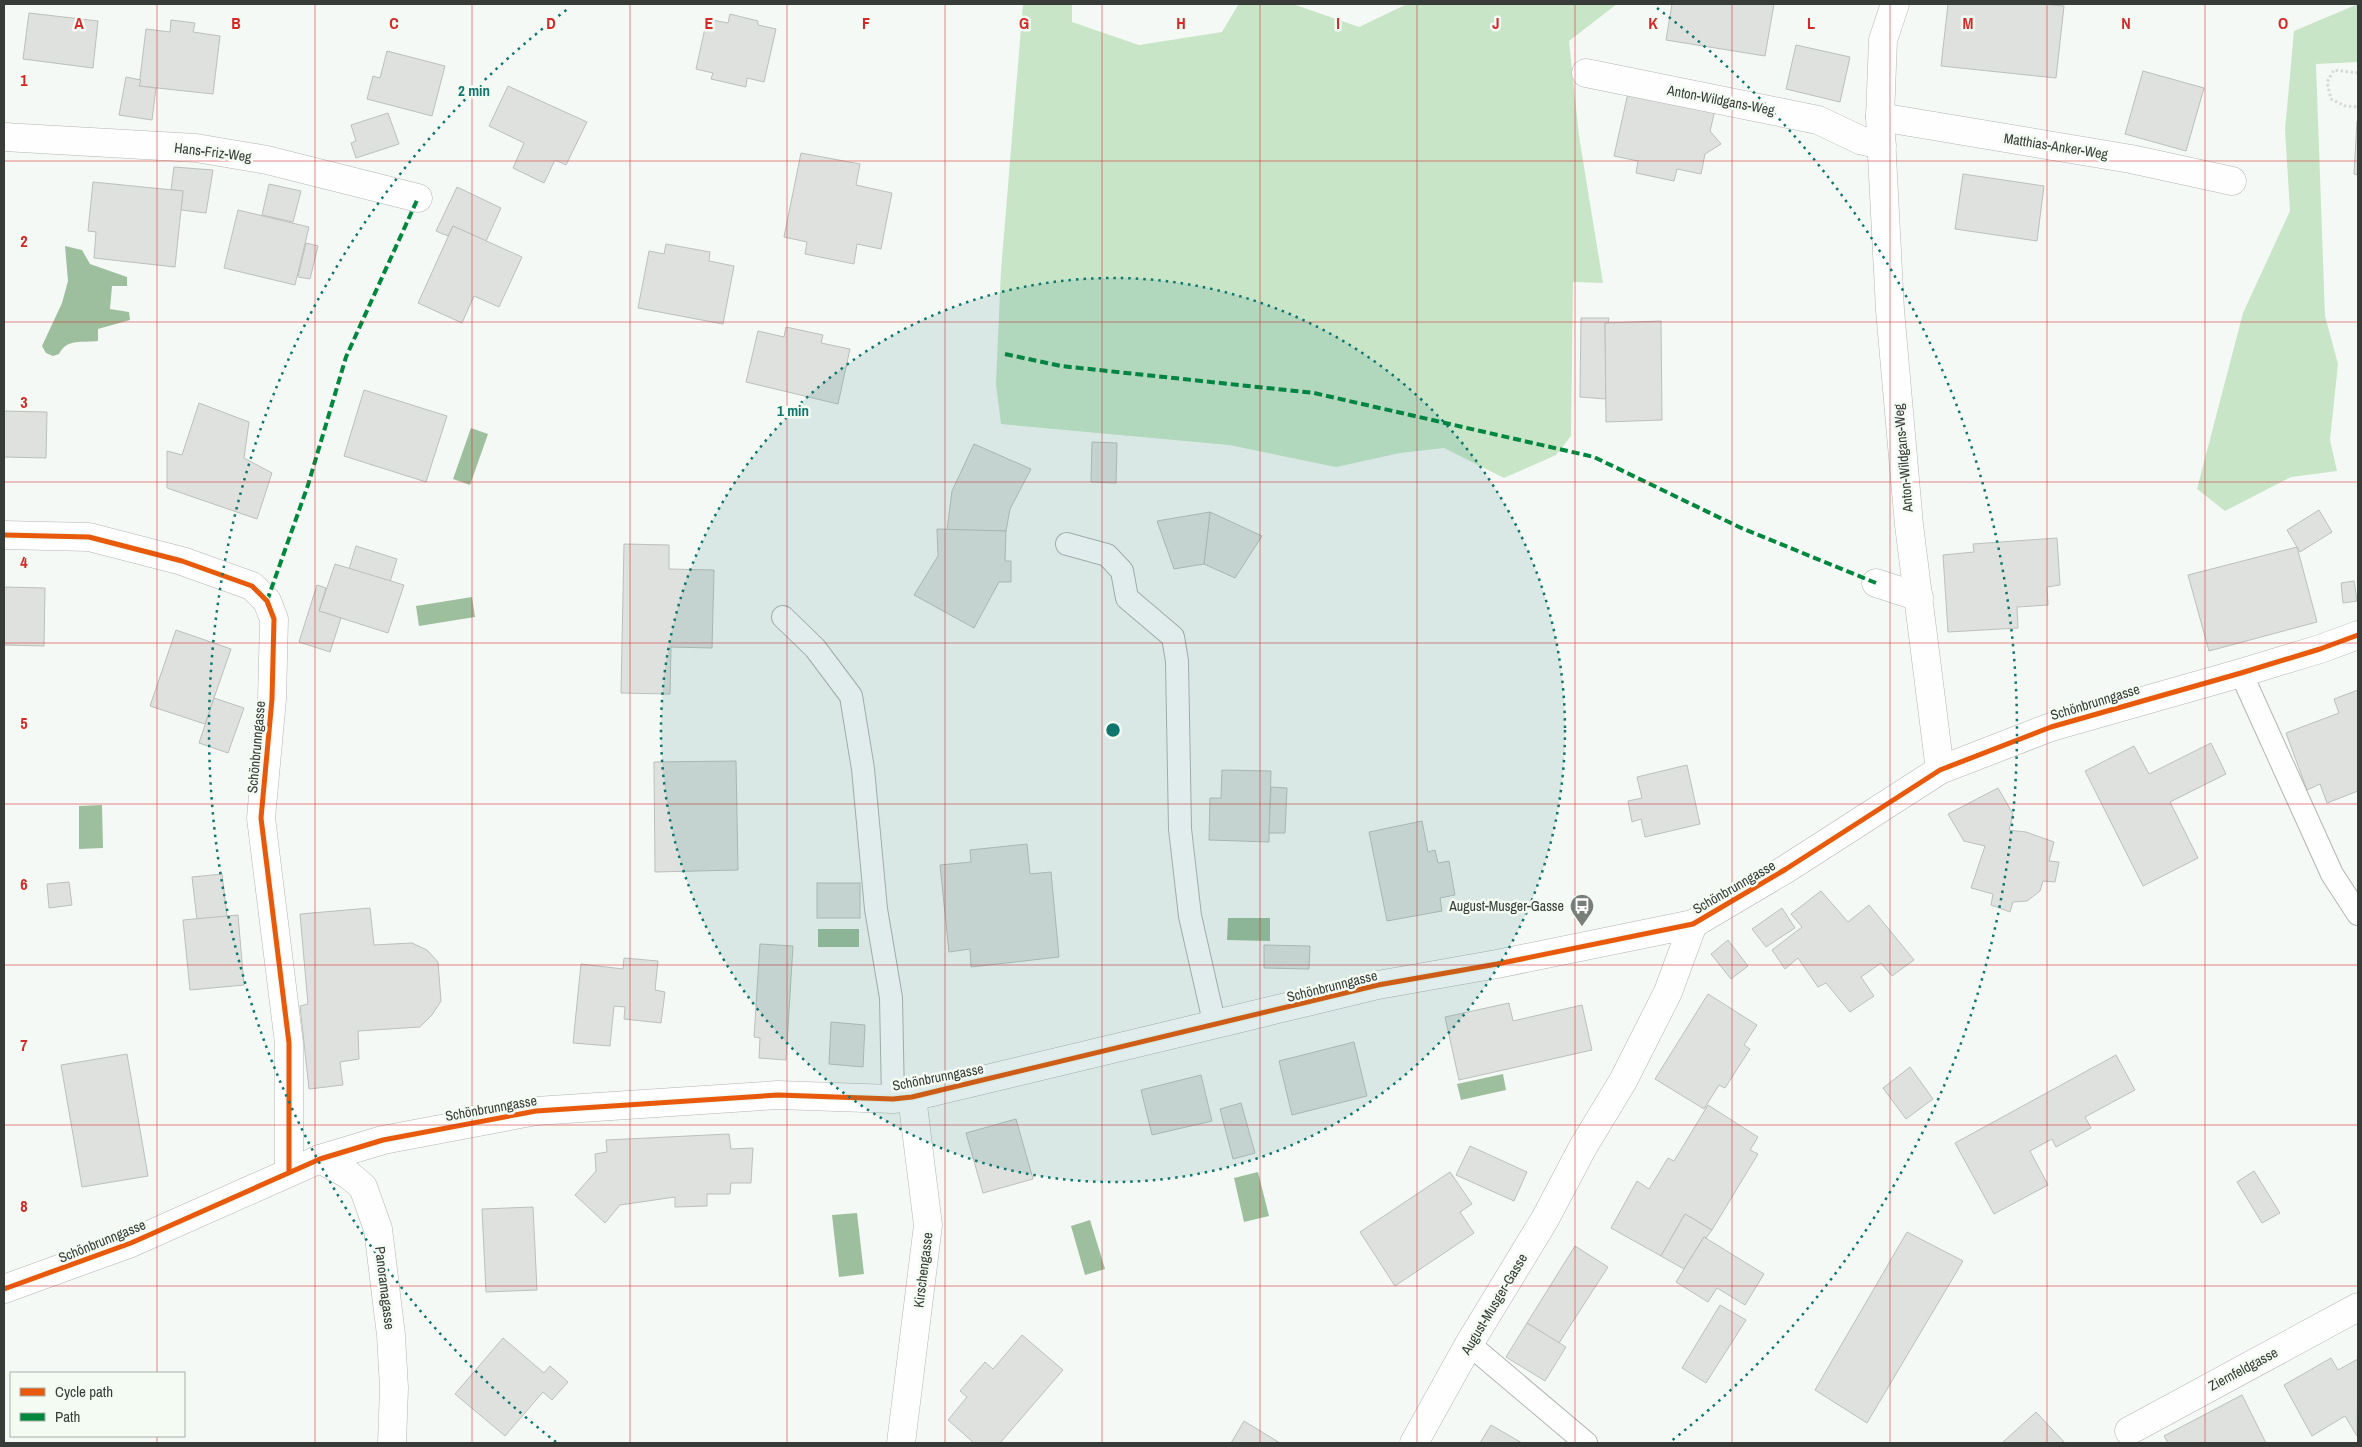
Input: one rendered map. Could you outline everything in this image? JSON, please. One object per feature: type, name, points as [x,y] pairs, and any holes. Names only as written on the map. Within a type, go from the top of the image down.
[{"type":"street","name":"Anton-Wildgans-Weg","points":[[1895,4],[1883,40],[1880,117],[1890,310],[1909,525],[1940,770]]},
{"type":"street","name":"Anton-Wildgans-Weg","points":[[1586,73],[1818,120],[1860,140],[1882,144]]},
{"type":"street","name":"Matthias-Anker-Weg","points":[[1880,117],[2132,159],[2232,181]]},
{"type":"street","name":"Hans-Friz-Weg","points":[[4,137],[196,148],[267,160],[418,198]]},
{"type":"street","name":"Schönbrunngasse","points":[[4,535],[90,537],[182,561],[252,586],[267,601],[274,619],[272,699],[261,818],[289,1043],[289,1172]]},
{"type":"street","points":[[1876,583],[1919,597]]},
{"type":"street","name":"Schönbrunngasse","points":[[4,1289],[131,1243],[320,1159],[382,1140],[536,1111],[778,1095],[902,1098],[1378,986],[1693,924],[1786,870],[1940,770],[2051,727],[2241,673],[2320,649],[2358,635]]},
{"type":"street","name":"August-Musger-Gasse","points":[[1414,1443],[1469,1344],[1545,1219],[1583,1147],[1623,1081],[1668,992],[1693,924]]},
{"type":"street","name":"Kirschengasse","points":[[901,1443],[928,1225],[902,1098]]},
{"type":"street","name":"Panoramagasse","points":[[320,1159],[350,1175],[363,1187],[378,1229],[391,1335],[394,1388],[392,1443]]},
{"type":"street","name":"Ziernfeldgasse","points":[[2129,1431],[2358,1307]]},
{"type":"lane","points":[[1067,544],[1107,555],[1122,571],[1127,598],[1173,637],[1177,661],[1180,829],[1190,916],[1214,1026]]},
{"type":"lane","points":[[783,617],[815,648],[851,696],[863,769],[876,909],[891,998],[902,1098]]},
{"type":"lane","points":[[2241,673],[2332,874],[2358,914]]},
{"type":"lane","points":[[1469,1344],[1586,1443]]},
{"type":"path","points":[[2358,73],[2334,70],[2327,82],[2331,99],[2345,106],[2358,107]]},
{"type":"shaded area","points":[[1023,4],[1072,4],[1072,22],[1139,45],[1222,32],[1238,5],[1293,4],[1359,27],[1407,4],[1617,4],[1569,41],[1579,136],[1603,283],[1573,282],[1571,436],[1556,455],[1504,478],[1444,448],[1400,453],[1336,467],[1229,445],[1001,424],[996,384],[1001,270]]},
{"type":"shaded area","points":[[2358,4],[2358,62],[2316,64],[2325,316],[2338,364],[2330,440],[2337,471],[2291,477],[2225,511],[2197,489],[2243,313],[2290,211],[2285,130],[2294,31]]},
{"type":"shaded area","points":[[65,246],[82,250],[90,264],[127,277],[127,286],[112,286],[110,309],[129,312],[130,320],[98,329],[98,341],[71,343],[62,349],[59,354],[53,356],[46,353],[42,346],[62,303],[68,281]]},
{"type":"shaded area","points":[[471,428],[488,434],[470,485],[453,479]]},
{"type":"shaded area","points":[[472,597],[475,617],[419,626],[416,606]]},
{"type":"shaded area","points":[[102,805],[103,848],[79,849],[79,806]]},
{"type":"shaded area","points":[[1228,918],[1270,918],[1270,941],[1227,940]]},
{"type":"shaded area","points":[[818,929],[859,929],[859,947],[818,947]]},
{"type":"shaded area","points":[[1503,1074],[1506,1090],[1461,1100],[1457,1084]]},
{"type":"shaded area","points":[[1258,1172],[1269,1216],[1244,1222],[1234,1178]]},
{"type":"shaded area","points":[[857,1213],[864,1274],[839,1277],[832,1215]]},
{"type":"shaded area","points":[[1090,1220],[1105,1269],[1085,1275],[1071,1226]]},
{"type":"building","points":[[1672,4],[1774,4],[1765,56],[1666,40]]},
{"type":"building","points":[[1948,4],[2042,4],[2064,6],[2056,78],[1941,66]]},
{"type":"building","points":[[29,13],[98,21],[93,68],[23,59]]},
{"type":"building","points":[[730,14],[758,21],[758,25],[776,29],[764,82],[747,78],[746,87],[711,79],[713,73],[696,69],[707,19],[728,23]]},
{"type":"building","points":[[171,20],[195,23],[193,32],[220,36],[213,94],[139,86],[146,29],[170,32]]},
{"type":"building","points":[[1796,45],[1850,57],[1840,102],[1786,89]]},
{"type":"building","points":[[387,51],[445,66],[432,116],[367,99],[373,76],[380,78]]},
{"type":"building","points":[[2143,71],[2204,88],[2186,151],[2125,134]]},
{"type":"building","points":[[126,77],[141,80],[139,86],[156,88],[152,120],[119,115]]},
{"type":"building","points":[[508,86],[587,122],[566,165],[555,160],[544,183],[513,168],[524,143],[489,126]]},
{"type":"building","points":[[1628,93],[1715,110],[1710,131],[1721,144],[1705,154],[1701,174],[1677,169],[1674,181],[1636,173],[1638,161],[1614,156]]},
{"type":"building","points":[[388,113],[399,144],[356,158],[351,143],[356,141],[351,125]]},
{"type":"building","points":[[2358,121],[2358,175],[2354,174]]},
{"type":"building","points":[[801,153],[860,164],[856,185],[892,193],[881,249],[857,244],[854,264],[805,254],[807,242],[784,237]]},
{"type":"building","points":[[174,167],[213,170],[206,213],[181,210],[183,191],[171,190]]},
{"type":"building","points":[[1963,174],[2044,186],[2037,241],[1955,229]]},
{"type":"building","points":[[93,182],[183,191],[175,267],[94,258],[96,232],[88,231]]},
{"type":"building","points":[[269,184],[301,191],[293,222],[262,215]]},
{"type":"building","points":[[457,187],[501,208],[486,241],[453,226],[448,236],[436,231]]},
{"type":"building","points":[[238,210],[309,227],[295,285],[224,268]]},
{"type":"building","points":[[453,226],[522,257],[499,307],[474,296],[462,323],[418,303]]},
{"type":"building","points":[[306,243],[318,246],[310,279],[298,277]]},
{"type":"building","points":[[666,244],[710,252],[709,261],[734,266],[723,324],[638,308],[649,251],[664,254]]},
{"type":"building","points":[[1581,318],[1609,318],[1608,323],[1605,323],[1606,399],[1580,397]]},
{"type":"building","points":[[1661,321],[1662,420],[1606,422],[1605,323]]},
{"type":"building","points":[[786,327],[823,335],[821,343],[850,349],[838,404],[746,382],[758,331],[784,337]]},
{"type":"building","points":[[364,390],[447,416],[426,482],[344,456]]},
{"type":"building","points":[[199,403],[249,422],[244,458],[272,473],[257,519],[167,488],[167,451],[182,455]]},
{"type":"building","points":[[4,411],[47,412],[46,458],[4,457]]},
{"type":"building","points":[[1092,442],[1117,443],[1116,483],[1091,482]]},
{"type":"building","points":[[974,444],[1031,469],[1010,509],[1006,531],[947,530],[952,491]]},
{"type":"building","points":[[2319,510],[2332,532],[2300,552],[2287,530]]},
{"type":"building","points":[[1210,512],[1262,536],[1235,578],[1204,564]]},
{"type":"building","points":[[1210,512],[1204,564],[1174,569],[1157,521]]},
{"type":"building","points":[[937,529],[1006,531],[1005,561],[1011,561],[1011,582],[999,582],[974,628],[914,595],[938,556]]},
{"type":"building","points":[[2057,538],[2060,585],[2047,587],[2048,605],[2017,607],[2018,628],[1948,632],[1943,555],[1974,552],[1973,544]]},
{"type":"building","points":[[624,544],[669,545],[669,569],[714,570],[712,648],[671,647],[670,694],[621,693]]},
{"type":"building","points":[[356,546],[397,559],[390,582],[349,569]]},
{"type":"building","points":[[2297,547],[2317,622],[2209,651],[2188,575]]},
{"type":"building","points":[[335,564],[404,585],[388,633],[319,611]]},
{"type":"building","points":[[2354,581],[2357,601],[2343,603],[2341,583]]},
{"type":"building","points":[[317,585],[326,588],[319,611],[341,618],[330,652],[299,642]]},
{"type":"building","points":[[4,587],[45,588],[44,646],[4,645]]},
{"type":"building","points":[[176,630],[231,649],[205,724],[150,706]]},
{"type":"building","points":[[2358,690],[2358,791],[2327,803],[2320,784],[2307,790],[2286,733],[2339,713],[2334,699]]},
{"type":"building","points":[[214,698],[244,708],[228,753],[199,743]]},
{"type":"building","points":[[2211,743],[2226,774],[2170,802],[2198,858],[2143,886],[2085,771],[2134,746],[2149,774]]},
{"type":"building","points":[[736,761],[738,870],[655,872],[654,762]]},
{"type":"building","points":[[1687,765],[1700,824],[1645,837],[1641,819],[1632,822],[1628,801],[1642,798],[1637,777]]},
{"type":"building","points":[[1222,770],[1271,771],[1269,842],[1209,840],[1210,798],[1221,798]]},
{"type":"building","points":[[1271,787],[1287,788],[1285,833],[1269,833]]},
{"type":"building","points":[[1998,788],[2013,814],[2009,830],[2026,832],[2054,842],[2049,861],[2059,862],[2055,882],[2043,881],[2040,891],[2027,901],[2013,902],[2010,912],[1991,905],[1993,894],[1971,888],[1985,846],[1964,841],[1948,814]]},
{"type":"building","points":[[1422,821],[1428,852],[1435,850],[1438,863],[1449,861],[1455,895],[1440,898],[1442,911],[1387,921],[1369,832]]},
{"type":"building","points":[[1027,844],[1030,874],[1051,872],[1059,957],[971,967],[970,949],[949,952],[940,865],[971,862],[970,850]]},
{"type":"building","points":[[222,874],[227,916],[197,920],[192,877]]},
{"type":"building","points":[[69,882],[72,905],[49,908],[47,884]]},
{"type":"building","points":[[817,883],[860,883],[860,918],[817,918]]},
{"type":"building","points":[[1821,891],[1848,922],[1869,905],[1914,960],[1892,976],[1881,963],[1861,977],[1874,996],[1850,1012],[1826,983],[1818,987],[1798,958],[1785,969],[1772,950],[1802,927],[1791,914]]},
{"type":"building","points":[[370,908],[374,945],[412,943],[427,950],[438,962],[441,1001],[432,1015],[420,1027],[358,1031],[359,1059],[340,1062],[343,1085],[309,1089],[300,1006],[308,1004],[300,914]]},
{"type":"building","points":[[1782,908],[1795,928],[1766,947],[1752,929]]},
{"type":"building","points":[[238,915],[244,985],[190,990],[183,920]]},
{"type":"building","points":[[1728,940],[1748,966],[1731,979],[1711,954]]},
{"type":"building","points":[[760,944],[793,946],[786,1060],[759,1058],[760,1038],[754,1037]]},
{"type":"building","points":[[1264,945],[1310,946],[1309,969],[1264,968]]},
{"type":"building","points":[[624,958],[658,961],[655,990],[665,992],[661,1023],[624,1019],[625,1007],[614,1006],[610,1046],[573,1043],[581,964],[623,969]]},
{"type":"building","points":[[1708,994],[1757,1025],[1744,1045],[1750,1049],[1725,1088],[1719,1085],[1704,1109],[1655,1079]]},
{"type":"building","points":[[1509,1003],[1513,1021],[1582,1005],[1592,1050],[1459,1080],[1445,1017]]},
{"type":"building","points":[[831,1022],[865,1025],[863,1067],[829,1064]]},
{"type":"building","points":[[1354,1042],[1367,1096],[1292,1115],[1279,1061]]},
{"type":"building","points":[[127,1054],[148,1176],[82,1187],[61,1065]]},
{"type":"building","points":[[2116,1055],[2135,1090],[2085,1117],[2091,1128],[2056,1147],[2052,1139],[2030,1151],[2048,1185],[1994,1214],[1955,1143]]},
{"type":"building","points":[[1910,1067],[1933,1099],[1906,1119],[1883,1088]]},
{"type":"building","points":[[1201,1075],[1212,1121],[1152,1135],[1141,1090]]},
{"type":"building","points":[[1241,1103],[1255,1153],[1233,1159],[1220,1109]]},
{"type":"building","points":[[1708,1105],[1758,1137],[1750,1150],[1758,1154],[1712,1230],[1685,1214],[1661,1256],[1611,1228],[1637,1181],[1649,1189],[1668,1158],[1674,1161]]},
{"type":"building","points":[[1016,1119],[1033,1179],[983,1193],[966,1133]]},
{"type":"building","points":[[729,1134],[731,1149],[753,1148],[751,1183],[731,1183],[730,1194],[707,1194],[707,1206],[675,1207],[675,1197],[620,1205],[605,1223],[575,1195],[596,1171],[595,1154],[607,1152],[606,1140]]},
{"type":"building","points":[[1470,1146],[1527,1172],[1514,1201],[1456,1175]]},
{"type":"building","points":[[2254,1171],[2280,1213],[2262,1223],[2237,1182]]},
{"type":"building","points":[[1450,1172],[1472,1204],[1460,1212],[1474,1233],[1395,1286],[1360,1232]]},
{"type":"building","points":[[533,1207],[537,1290],[486,1292],[482,1209]]},
{"type":"building","points":[[1685,1214],[1712,1230],[1706,1238],[1704,1237],[1684,1269],[1661,1256]]},
{"type":"building","points":[[1907,1232],[1963,1261],[1867,1423],[1815,1390]]},
{"type":"building","points":[[1704,1237],[1764,1274],[1745,1305],[1717,1288],[1708,1302],[1676,1282]]},
{"type":"building","points":[[1575,1246],[1608,1267],[1559,1343],[1527,1323]]},
{"type":"building","points":[[1720,1305],[1746,1320],[1706,1383],[1682,1368]]},
{"type":"building","points":[[1527,1323],[1566,1347],[1545,1381],[1506,1357]]},
{"type":"building","points":[[1022,1335],[1063,1370],[1000,1443],[974,1443],[948,1420],[967,1397],[960,1391],[985,1362],[993,1369]]},
{"type":"building","points":[[503,1338],[544,1373],[550,1366],[568,1382],[552,1400],[543,1392],[505,1436],[455,1394]]},
{"type":"building","points":[[2331,1358],[2338,1370],[2358,1359],[2357,1436],[2345,1416],[2312,1436],[2284,1385]]},
{"type":"building","points":[[2242,1395],[2266,1443],[2168,1443],[2164,1436]]},
{"type":"building","points":[[2036,1412],[2065,1443],[2002,1443]]},
{"type":"building","points":[[1244,1421],[1280,1443],[1231,1443]]},
{"type":"building","points":[[1491,1425],[1522,1443],[1480,1443]]},
{"type":"marked path","points":[[267,601],[308,485],[346,357],[418,198]]},
{"type":"marked path","points":[[1005,354],[1061,366],[1314,393],[1594,457],[1739,527],[1876,583]]},
{"type":"cycle path","points":[[4,535],[89,537],[182,561],[252,586],[267,601],[274,619],[272,699],[261,818],[289,1043],[289,1172]]},
{"type":"cycle path","points":[[4,1289],[131,1243],[320,1159],[383,1140],[536,1111],[778,1095],[893,1099],[912,1097],[1378,985],[1497,964],[1693,924],[1786,869],[1940,770],[2051,727],[2241,673],[2320,649],[2358,635]]},
{"type":"place","name":"August-Musger-Gasse","points":[[1582,927]]}]
